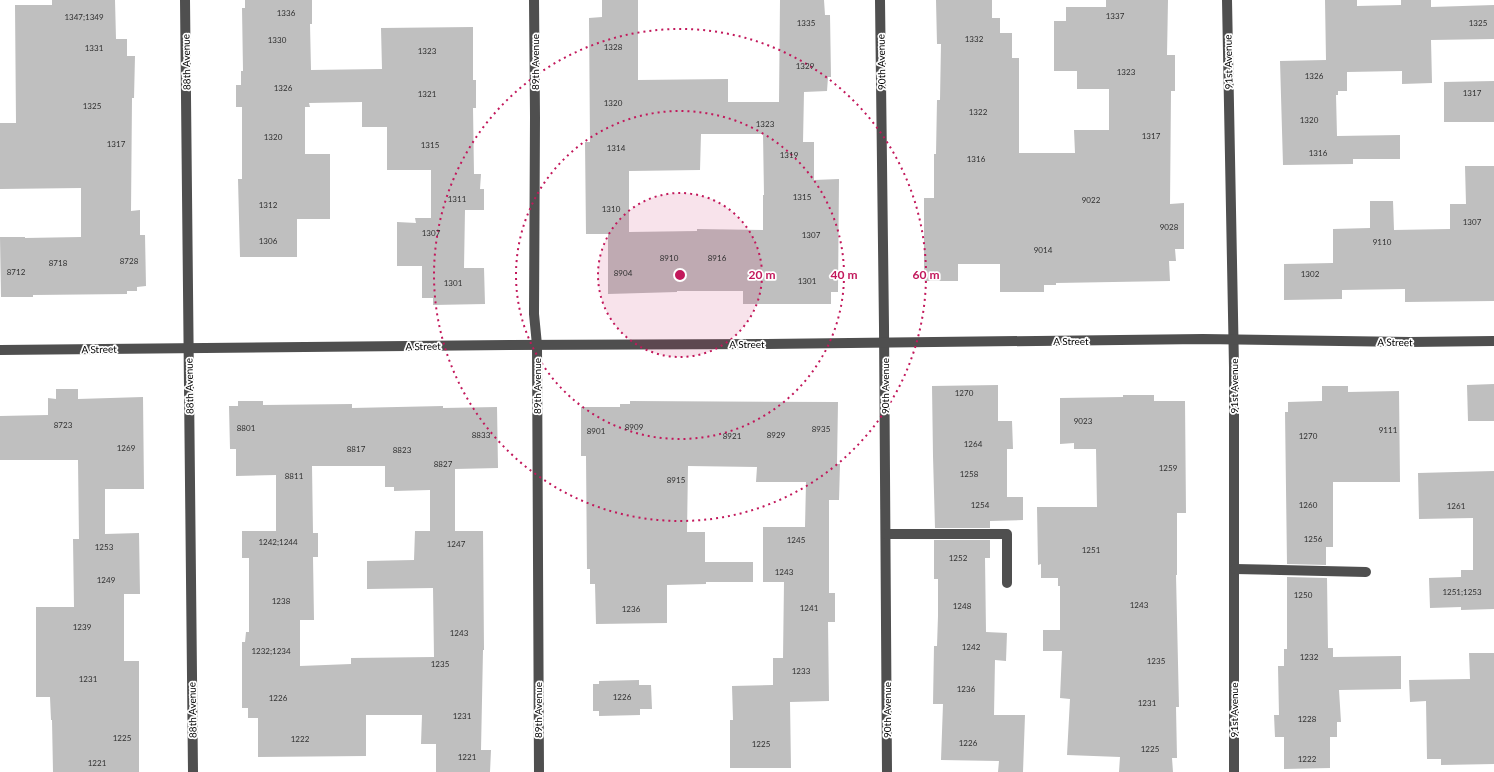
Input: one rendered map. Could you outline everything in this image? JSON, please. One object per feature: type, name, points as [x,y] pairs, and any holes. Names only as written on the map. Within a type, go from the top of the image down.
[{"type":"street","name":"88th Avenue","points":[[185,0],[193,772]]},
{"type":"street","name":"89th Avenue","points":[[534,0],[534,314],[537,345],[538,772]]},
{"type":"street","name":"90th Avenue","points":[[880,0],[887,772]]},
{"type":"street","name":"91st Avenue","points":[[1227,0],[1234,338],[1234,772]]},
{"type":"street","name":"A Street","points":[[0,350],[1234,338],[1410,342],[1494,341]]},
{"type":"street","points":[[886,534],[1007,534],[1007,583]]},
{"type":"street","points":[[1235,569],[1366,572]]},
{"type":"building","points":[[52,0],[115,0],[116,39],[127,39],[127,56],[135,56],[134,98],[132,98],[131,211],[140,210],[140,235],[145,235],[146,286],[137,287],[137,291],[127,291],[127,294],[33,295],[33,297],[1,297],[0,237],[81,237],[81,188],[0,189],[0,123],[16,123],[15,5],[52,5]]},
{"type":"building","points":[[245,0],[312,0],[312,24],[310,24],[311,70],[382,69],[381,28],[473,27],[473,80],[476,80],[476,108],[473,108],[474,174],[481,174],[480,189],[484,189],[484,210],[465,210],[464,268],[484,268],[485,304],[433,305],[433,298],[422,298],[422,266],[397,266],[397,222],[416,223],[415,218],[431,218],[431,170],[387,170],[387,127],[362,127],[362,102],[309,103],[310,107],[305,107],[305,154],[330,154],[330,219],[297,219],[297,257],[240,257],[238,179],[242,179],[242,107],[236,107],[236,85],[241,85],[241,71],[243,71],[242,8],[245,8]]},
{"type":"building","points":[[602,0],[638,0],[638,80],[728,79],[728,102],[779,102],[780,0],[824,0],[825,15],[830,15],[831,77],[828,77],[827,91],[804,92],[803,142],[814,142],[814,180],[839,179],[838,292],[831,292],[831,304],[743,304],[743,291],[677,291],[608,294],[608,234],[586,234],[585,142],[590,142],[589,18],[602,17]],"holes":[[[701,134],[763,134],[763,230],[697,229],[697,231],[629,232],[629,171],[700,170]]]},
{"type":"building","points":[[936,0],[992,0],[992,18],[1000,18],[1000,33],[1012,33],[1012,58],[1019,58],[1019,153],[1075,153],[1074,130],[1109,130],[1109,89],[1077,89],[1077,71],[1054,71],[1054,21],[1066,21],[1066,7],[1106,7],[1106,0],[1168,0],[1167,55],[1175,55],[1175,91],[1171,91],[1170,204],[1184,203],[1184,249],[1175,249],[1176,261],[1169,261],[1170,281],[1056,283],[1056,285],[1044,285],[1044,292],[1000,292],[1000,264],[958,264],[958,281],[924,281],[924,198],[934,198],[934,154],[936,154],[937,100],[940,100],[941,44],[937,44]]},
{"type":"building","points":[[1325,0],[1357,0],[1357,6],[1401,5],[1401,0],[1431,0],[1431,7],[1494,5],[1494,39],[1431,40],[1432,83],[1402,84],[1402,71],[1347,72],[1347,91],[1338,91],[1338,95],[1336,95],[1337,136],[1400,135],[1400,159],[1353,159],[1353,164],[1283,165],[1280,61],[1326,60]]},
{"type":"building","points":[[1494,81],[1494,122],[1444,122],[1444,82]]},
{"type":"building","points":[[1465,166],[1494,166],[1494,301],[1405,302],[1405,289],[1342,290],[1342,299],[1284,300],[1284,264],[1333,263],[1333,229],[1370,228],[1370,201],[1393,201],[1394,230],[1450,229],[1450,204],[1466,204]]},
{"type":"building","points":[[1494,384],[1494,421],[1468,421],[1467,385]]},
{"type":"building","points":[[998,385],[998,421],[1012,421],[1013,449],[1007,449],[1007,497],[1023,497],[1023,520],[990,521],[990,528],[935,528],[932,386]]},
{"type":"building","points":[[1322,386],[1348,386],[1348,392],[1399,391],[1400,482],[1333,482],[1333,547],[1326,547],[1326,565],[1287,564],[1285,412],[1288,412],[1288,402],[1322,401]]},
{"type":"building","points":[[56,389],[78,389],[78,399],[143,397],[144,489],[105,489],[105,534],[139,533],[140,594],[124,594],[124,661],[139,661],[139,772],[53,772],[50,697],[36,697],[36,607],[74,607],[73,539],[79,539],[78,460],[0,460],[0,416],[48,415],[48,398],[56,399]]},
{"type":"building","points":[[1123,395],[1154,395],[1154,401],[1185,401],[1186,513],[1177,513],[1176,575],[1179,707],[1176,707],[1177,758],[1172,758],[1173,772],[1119,772],[1120,757],[1067,755],[1070,699],[1060,698],[1062,651],[1043,651],[1043,630],[1060,630],[1060,586],[1058,586],[1058,578],[1041,578],[1041,564],[1038,565],[1037,507],[1097,507],[1096,449],[1074,449],[1074,443],[1060,444],[1060,398],[1123,397]]},
{"type":"building","points":[[238,401],[263,401],[263,405],[352,404],[352,408],[443,406],[443,408],[497,407],[498,468],[455,469],[455,531],[483,531],[484,650],[481,750],[491,750],[490,772],[436,772],[436,744],[421,744],[422,715],[366,715],[366,756],[258,757],[258,718],[248,718],[248,708],[242,708],[242,642],[245,642],[246,632],[249,632],[249,558],[242,558],[242,531],[276,531],[276,475],[236,476],[236,449],[230,449],[229,406],[238,406]],"holes":[[[312,466],[385,466],[385,487],[394,487],[394,491],[430,490],[430,531],[415,531],[414,560],[367,561],[367,589],[433,588],[434,657],[351,658],[351,664],[300,666],[300,620],[314,620],[313,557],[318,557],[318,533],[313,533]]]},
{"type":"building","points":[[630,401],[838,402],[837,464],[840,464],[839,500],[829,500],[829,593],[835,593],[835,622],[828,622],[829,701],[790,702],[791,768],[730,768],[730,720],[733,720],[732,686],[773,685],[773,658],[783,658],[784,582],[763,582],[763,527],[805,527],[806,482],[756,482],[757,467],[688,466],[687,532],[705,532],[705,562],[753,562],[753,582],[706,582],[706,584],[667,585],[667,623],[596,624],[595,584],[590,584],[590,569],[587,569],[586,456],[581,456],[581,407],[620,407],[620,404],[630,404]]},
{"type":"building","points":[[1494,471],[1494,609],[1461,610],[1461,607],[1430,608],[1429,578],[1461,577],[1461,570],[1473,570],[1473,518],[1419,519],[1418,473]]},
{"type":"building","points":[[934,540],[990,540],[990,558],[985,558],[986,632],[1007,633],[1006,661],[995,660],[994,715],[1025,715],[1023,772],[998,772],[999,761],[941,760],[943,704],[933,704],[934,646],[937,646],[938,616],[938,579],[934,579]]},
{"type":"building","points":[[1287,577],[1327,578],[1328,648],[1333,648],[1333,657],[1401,656],[1401,689],[1339,690],[1341,722],[1337,722],[1337,737],[1330,737],[1330,768],[1284,769],[1284,737],[1275,737],[1274,715],[1279,715],[1278,666],[1284,666],[1284,649],[1287,649]]},
{"type":"building","points":[[1469,653],[1494,653],[1494,764],[1441,765],[1441,759],[1427,759],[1426,701],[1410,702],[1409,680],[1470,679]]},
{"type":"building","points":[[639,680],[639,685],[651,685],[652,709],[640,709],[640,715],[599,716],[599,711],[593,711],[593,684],[599,684],[599,681]]}]
